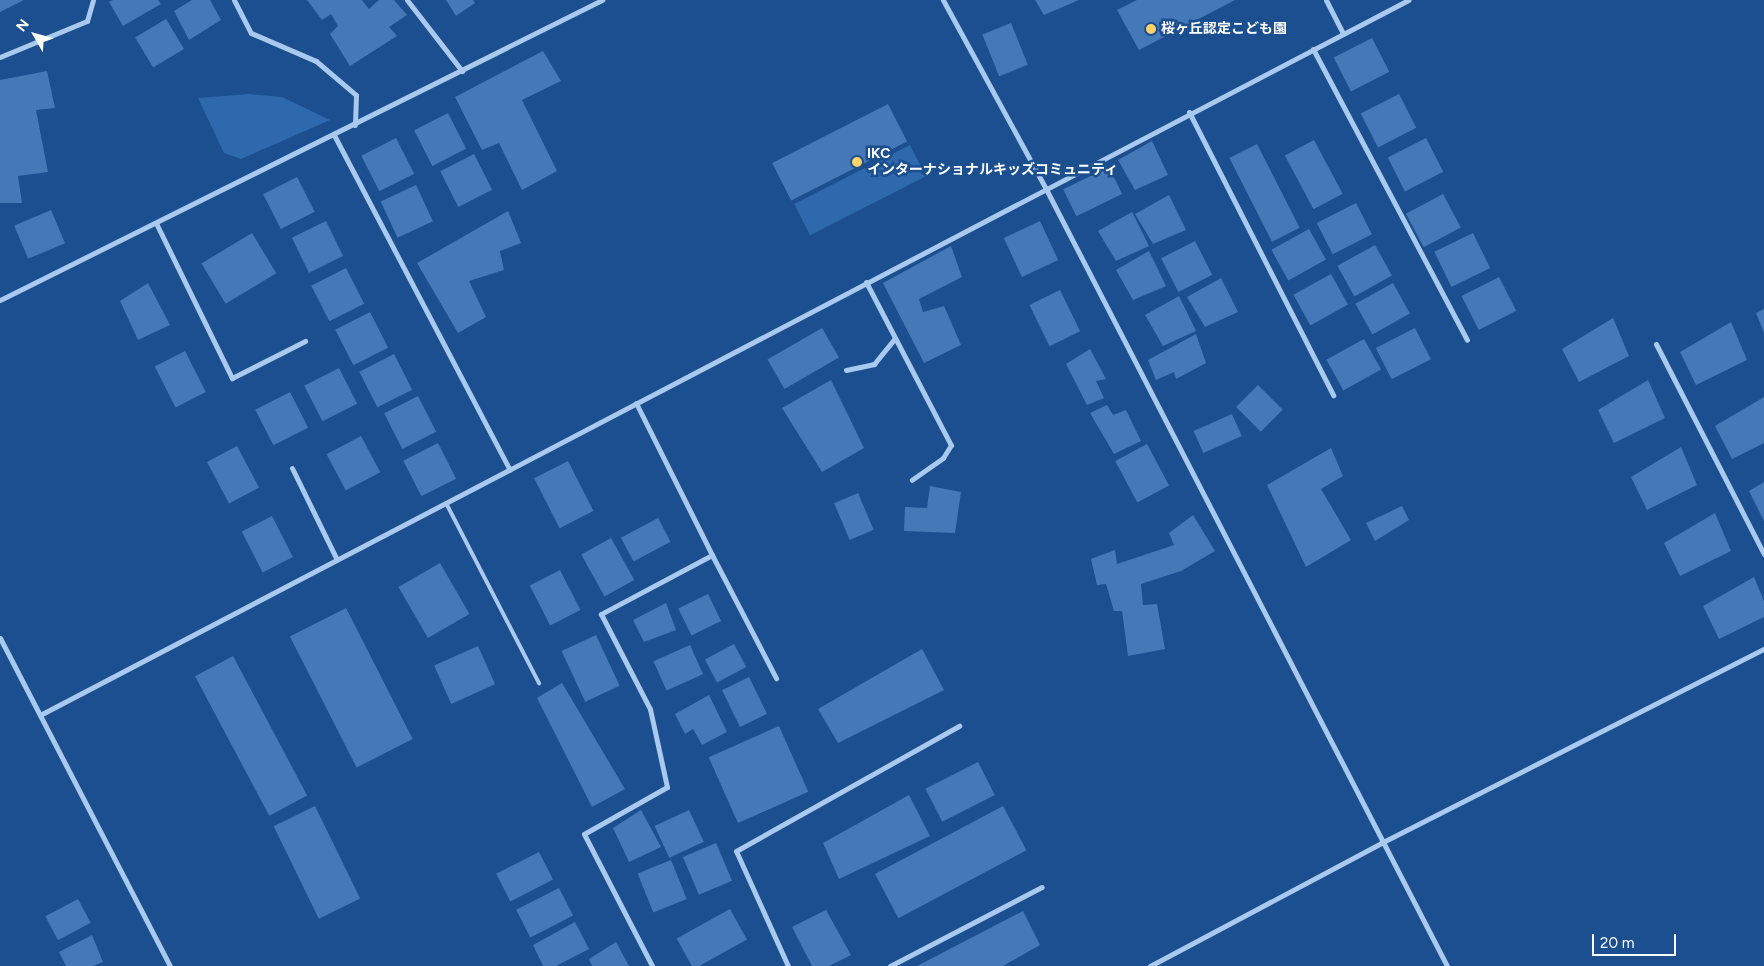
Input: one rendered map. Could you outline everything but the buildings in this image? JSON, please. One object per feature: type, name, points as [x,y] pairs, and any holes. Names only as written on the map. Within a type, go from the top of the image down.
[{"type":"street","points":[[0,57],[87,21],[92,0]]},
{"type":"street","points":[[234,0],[251,33],[316,61],[356,95],[354,125]]},
{"type":"street","points":[[407,0],[462,71]]},
{"type":"street","points":[[0,300],[602,0]]},
{"type":"street","points":[[943,0],[1046,189],[1381,843],[1447,966]]},
{"type":"street","points":[[1326,0],[1343,34]]},
{"type":"street","points":[[40,715],[1046,189],[1189,112],[1408,0]]},
{"type":"street","points":[[1313,49],[1467,340]]},
{"type":"street","points":[[1189,112],[1333,395]]},
{"type":"street","points":[[334,135],[510,470]]},
{"type":"street","points":[[156,223],[232,378],[304,341]]},
{"type":"street","points":[[866,282],[952,445],[943,458],[912,480]]},
{"type":"street","points":[[846,370],[874,364],[896,338]]},
{"type":"street","points":[[1656,344],[1764,554]]},
{"type":"street","points":[[636,403],[776,678]]},
{"type":"street","points":[[292,468],[337,560]]},
{"type":"street","points":[[652,966],[584,834],[667,787],[650,709],[601,614],[712,555]]},
{"type":"street","points":[[0,638],[170,966]]},
{"type":"street","points":[[1150,966],[1381,843],[1764,649]]},
{"type":"street","points":[[788,966],[736,851],[959,726]]},
{"type":"street","points":[[890,966],[1042,887]]},
{"type":"lane","points":[[446,503],[539,683]]},
{"type":"shaded area","points":[[249,94],[282,97],[330,120],[241,159],[224,153],[198,98]]},
{"type":"shaded area","points":[[910,145],[926,176],[810,235],[794,204]]},
{"type":"place","name":"桜ヶ丘認定こども園","points":[[1151,29]]},
{"type":"place","name":"IKC インターナショナルキッズコミュニティ","points":[[857,162]]}]
